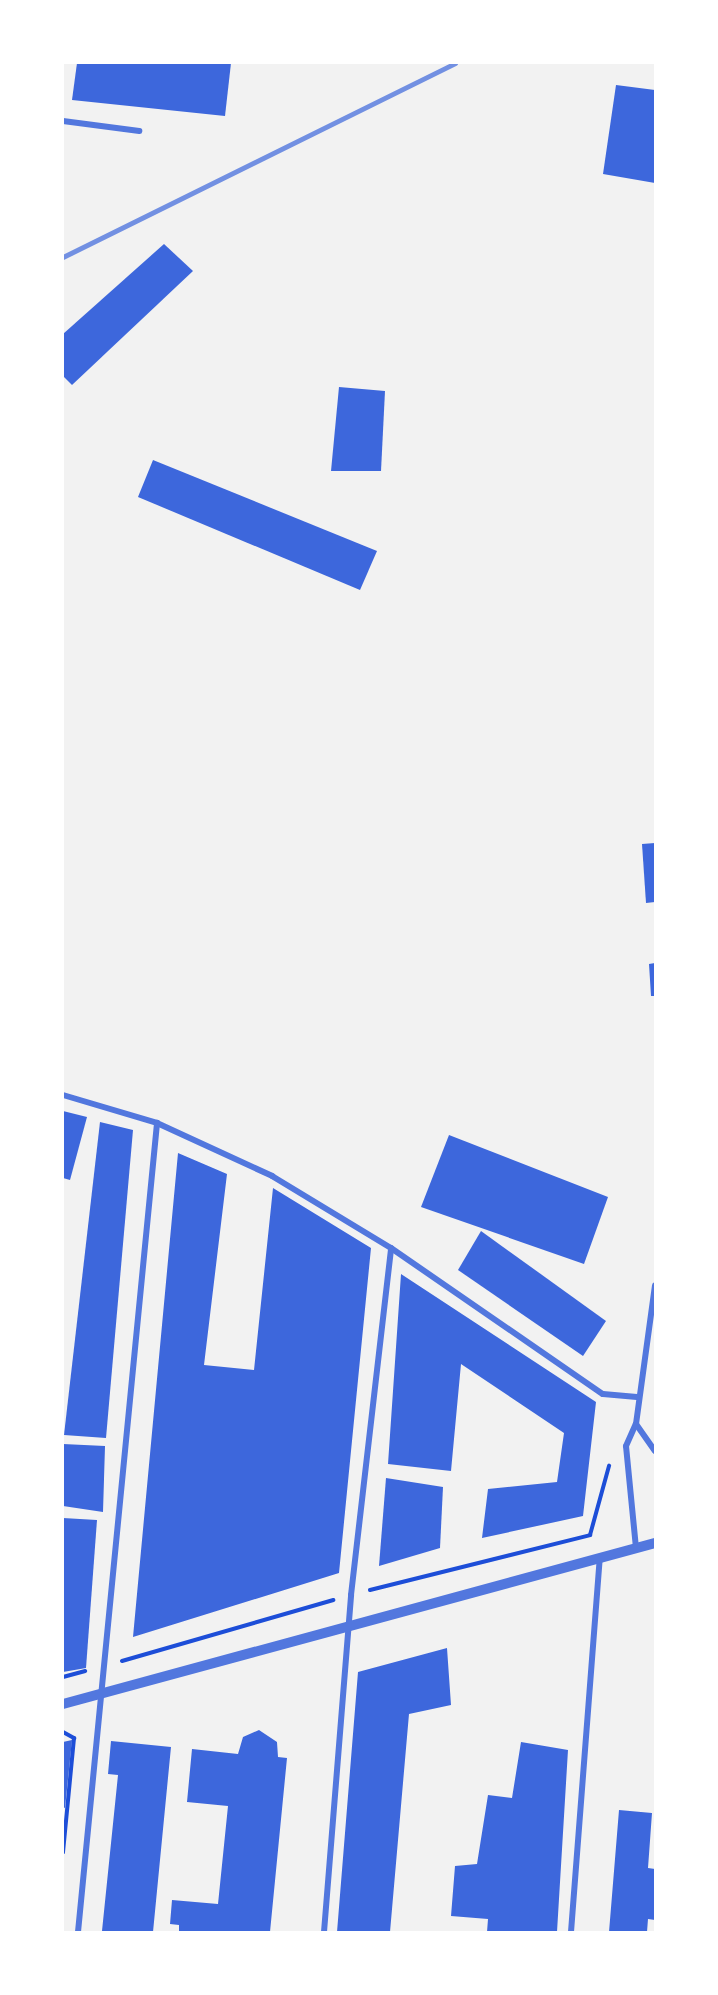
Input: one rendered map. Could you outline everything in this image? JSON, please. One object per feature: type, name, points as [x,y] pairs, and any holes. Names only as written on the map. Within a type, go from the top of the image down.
[{"type":"street","points":[[63,121],[139,131]]},
{"type":"street","points":[[63,1095],[157,1123],[272,1176],[391,1248],[603,1394],[637,1397]]},
{"type":"street","points":[[78,1932],[157,1123]]},
{"type":"street","points":[[324,1932],[351,1595],[391,1248]]},
{"type":"street","points":[[636,1548],[626,1446],[636,1424],[637,1397],[655,1285]]},
{"type":"street","points":[[636,1424],[655,1451]]},
{"type":"street","points":[[63,1704],[655,1543]]},
{"type":"street","points":[[571,1932],[600,1557]]},
{"type":"path","points":[[63,1677],[351,1595],[590,1535],[610,1461]]},
{"type":"path","points":[[63,1732],[74,1738],[63,1852]]},
{"type":"building","points":[[77,63],[231,63],[225,116],[72,100]]},
{"type":"building","points":[[616,85],[655,90],[655,183],[603,174]]},
{"type":"building","points":[[164,244],[193,271],[72,385],[63,376],[63,334]]},
{"type":"building","points":[[339,387],[385,391],[381,471],[331,471]]},
{"type":"building","points":[[153,460],[377,551],[360,590],[138,497]]},
{"type":"building","points":[[655,843],[655,902],[646,903],[642,844]]},
{"type":"building","points":[[655,963],[655,996],[651,996],[649,964]]},
{"type":"building","points":[[63,1111],[87,1117],[70,1180],[63,1178]]},
{"type":"building","points":[[100,1122],[133,1130],[106,1438],[64,1435]]},
{"type":"building","points":[[449,1135],[608,1197],[584,1264],[421,1207]]},
{"type":"building","points":[[178,1153],[227,1174],[204,1365],[254,1370],[273,1188],[371,1248],[339,1573],[133,1637]]},
{"type":"building","points":[[481,1231],[606,1321],[583,1356],[458,1270]]},
{"type":"building","points":[[401,1274],[596,1402],[583,1516],[482,1538],[488,1489],[557,1482],[564,1433],[461,1364],[451,1471],[388,1464]]},
{"type":"building","points":[[63,1444],[105,1446],[103,1512],[63,1506]]},
{"type":"building","points":[[386,1478],[443,1487],[440,1548],[379,1566]]},
{"type":"building","points":[[63,1518],[97,1520],[86,1668],[63,1672]]},
{"type":"building","points":[[447,1648],[451,1705],[409,1714],[390,1932],[337,1932],[358,1672]]},
{"type":"building","points":[[259,1730],[277,1742],[278,1757],[287,1758],[270,1932],[179,1932],[179,1925],[170,1924],[172,1900],[218,1904],[228,1806],[187,1802],[192,1749],[238,1754],[243,1737]]},
{"type":"building","points":[[72,1740],[65,1808],[63,1807],[63,1742]]},
{"type":"building","points":[[111,1741],[171,1747],[153,1932],[102,1931],[118,1775],[108,1774]]},
{"type":"building","points":[[521,1742],[568,1750],[557,1932],[487,1932],[488,1919],[451,1916],[455,1866],[477,1864],[488,1795],[512,1798]]},
{"type":"building","points":[[619,1810],[652,1813],[648,1868],[655,1869],[655,1920],[648,1919],[647,1932],[609,1932]]},
{"type":"railway","points":[[63,257],[455,63]]}]
